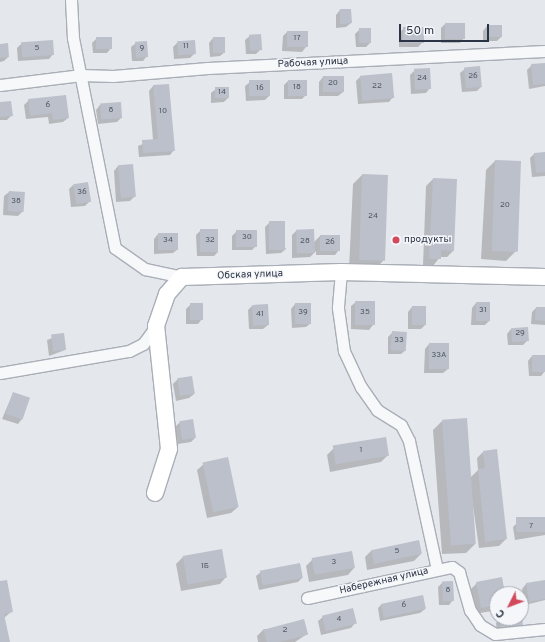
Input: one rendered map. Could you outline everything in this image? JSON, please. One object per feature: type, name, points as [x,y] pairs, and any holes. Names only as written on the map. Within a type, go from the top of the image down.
[{"type":"street","points":[[0,373],[129,351],[143,344],[156,326],[167,294],[182,277],[146,269],[115,248],[81,75],[71,0]]},
{"type":"street","name":"Рабочая улица","points":[[0,85],[81,75],[113,76],[208,68],[545,51]]},
{"type":"street","points":[[341,272],[338,308],[344,351],[365,393],[378,410],[401,425],[409,441],[437,569]]},
{"type":"street","name":"Обская улица","points":[[182,277],[341,272],[545,277]]},
{"type":"street","points":[[155,493],[169,448],[156,326]]},
{"type":"street","name":"Набережная улица","points":[[307,598],[452,567],[459,572],[470,610],[480,624],[495,634],[545,629]]},
{"type":"building","points":[[340,9],[351,9],[352,23],[340,24]]},
{"type":"building","points":[[445,23],[465,23],[465,39],[445,39]]},
{"type":"building","points":[[487,25],[502,25],[502,37],[487,37]]},
{"type":"building","points":[[403,27],[424,27],[424,43],[403,43]]},
{"type":"building","points":[[359,28],[371,28],[371,43],[359,43]]},
{"type":"building","points":[[287,31],[308,31],[308,47],[287,47]]},
{"type":"building","points":[[261,34],[262,50],[250,51],[249,35]]},
{"type":"building","points":[[96,37],[112,37],[112,49],[96,49]]},
{"type":"building","points":[[213,37],[225,37],[225,53],[213,53]]},
{"type":"building","points":[[53,40],[54,55],[22,57],[21,42]]},
{"type":"building","points":[[195,40],[196,54],[178,55],[177,41]]},
{"type":"building","points":[[147,41],[148,57],[136,58],[135,42]]},
{"type":"building","points":[[8,43],[9,57],[0,58],[0,44]]},
{"type":"building","points":[[545,63],[545,84],[533,85],[531,64]]},
{"type":"building","points":[[480,66],[482,87],[466,88],[464,67]]},
{"type":"building","points":[[430,68],[431,89],[415,90],[414,69]]},
{"type":"building","points":[[392,73],[394,98],[362,101],[360,76]]},
{"type":"building","points":[[323,76],[344,76],[344,92],[323,92]]},
{"type":"building","points":[[249,80],[270,80],[270,96],[249,96]]},
{"type":"building","points":[[288,80],[307,80],[307,96],[288,96]]},
{"type":"building","points":[[169,84],[175,151],[143,153],[142,140],[158,139],[153,85]]},
{"type":"building","points":[[215,87],[229,87],[229,98],[215,98]]},
{"type":"building","points":[[66,95],[69,118],[53,120],[52,113],[30,116],[28,99]]},
{"type":"building","points":[[11,101],[13,116],[0,117],[0,102]]},
{"type":"building","points":[[121,102],[122,118],[101,119],[100,103]]},
{"type":"building","points":[[545,152],[545,172],[536,173],[534,153]]},
{"type":"building","points":[[495,160],[521,161],[518,252],[492,251]]},
{"type":"building","points":[[133,164],[136,197],[121,198],[118,165]]},
{"type":"building","points":[[362,174],[388,175],[385,261],[359,260]]},
{"type":"building","points":[[433,178],[457,179],[454,251],[441,250],[441,259],[429,259]]},
{"type":"building","points":[[88,182],[91,202],[76,204],[73,184]]},
{"type":"building","points":[[9,191],[25,192],[24,212],[8,211]]},
{"type":"building","points":[[269,221],[285,221],[285,250],[269,250]]},
{"type":"building","points":[[200,229],[218,229],[218,252],[200,252]]},
{"type":"building","points":[[314,229],[315,253],[297,254],[296,230]]},
{"type":"building","points":[[236,230],[257,230],[257,247],[236,247]]},
{"type":"building","points":[[158,233],[178,233],[178,250],[158,250]]},
{"type":"building","points":[[320,235],[340,235],[340,251],[320,251]]},
{"type":"building","points":[[355,301],[375,301],[375,325],[355,325]]},
{"type":"building","points":[[476,302],[490,302],[490,321],[476,321]]},
{"type":"building","points":[[190,303],[203,303],[203,320],[190,320]]},
{"type":"building","points":[[295,303],[311,303],[311,324],[295,324]]},
{"type":"building","points":[[268,304],[269,325],[253,326],[252,305]]},
{"type":"building","points":[[412,306],[426,306],[426,325],[412,325]]},
{"type":"building","points":[[536,307],[545,307],[545,321],[535,320]]},
{"type":"building","points":[[528,327],[529,341],[512,342],[511,328]]},
{"type":"building","points":[[392,331],[407,332],[406,351],[391,350]]},
{"type":"building","points":[[64,333],[66,350],[53,351],[51,335]]},
{"type":"building","points":[[429,343],[449,343],[449,369],[429,369]]},
{"type":"building","points":[[532,355],[545,355],[545,372],[532,372]]},
{"type":"building","points":[[192,376],[195,394],[180,396],[177,378]]},
{"type":"building","points":[[13,392],[30,398],[23,420],[6,414]]},
{"type":"building","points":[[467,418],[476,544],[451,545],[442,420]]},
{"type":"building","points":[[193,419],[196,438],[182,440],[179,421]]},
{"type":"building","points":[[386,437],[389,456],[336,464],[333,445]]},
{"type":"building","points":[[497,449],[507,539],[485,542],[478,469],[485,468],[483,451]]},
{"type":"building","points":[[228,457],[239,507],[213,512],[203,462]]},
{"type":"building","points":[[516,517],[545,517],[545,532],[516,532]]},
{"type":"building","points":[[419,540],[422,554],[374,564],[371,550]]},
{"type":"building","points":[[222,549],[227,578],[188,585],[183,556]]},
{"type":"building","points":[[352,551],[355,568],[315,575],[312,558]]},
{"type":"building","points":[[300,563],[303,578],[263,586],[260,571]]},
{"type":"building","points":[[502,577],[504,586],[489,586],[489,606],[481,608],[476,582]]},
{"type":"building","points":[[7,580],[13,612],[4,614],[10,642],[0,642],[0,581]]},
{"type":"building","points":[[545,580],[545,599],[529,602],[529,586],[526,586],[526,583]]},
{"type":"building","points":[[453,581],[454,601],[443,602],[442,582]]},
{"type":"building","points":[[423,595],[426,609],[384,618],[381,604]]},
{"type":"building","points":[[353,608],[357,624],[326,631],[322,616]]},
{"type":"building","points":[[304,619],[308,634],[280,642],[267,642],[263,630]]},
{"type":"building","points":[[501,626],[518,626],[501,629]]},
{"type":"place","name":"продукты","points":[[396,240]]}]
